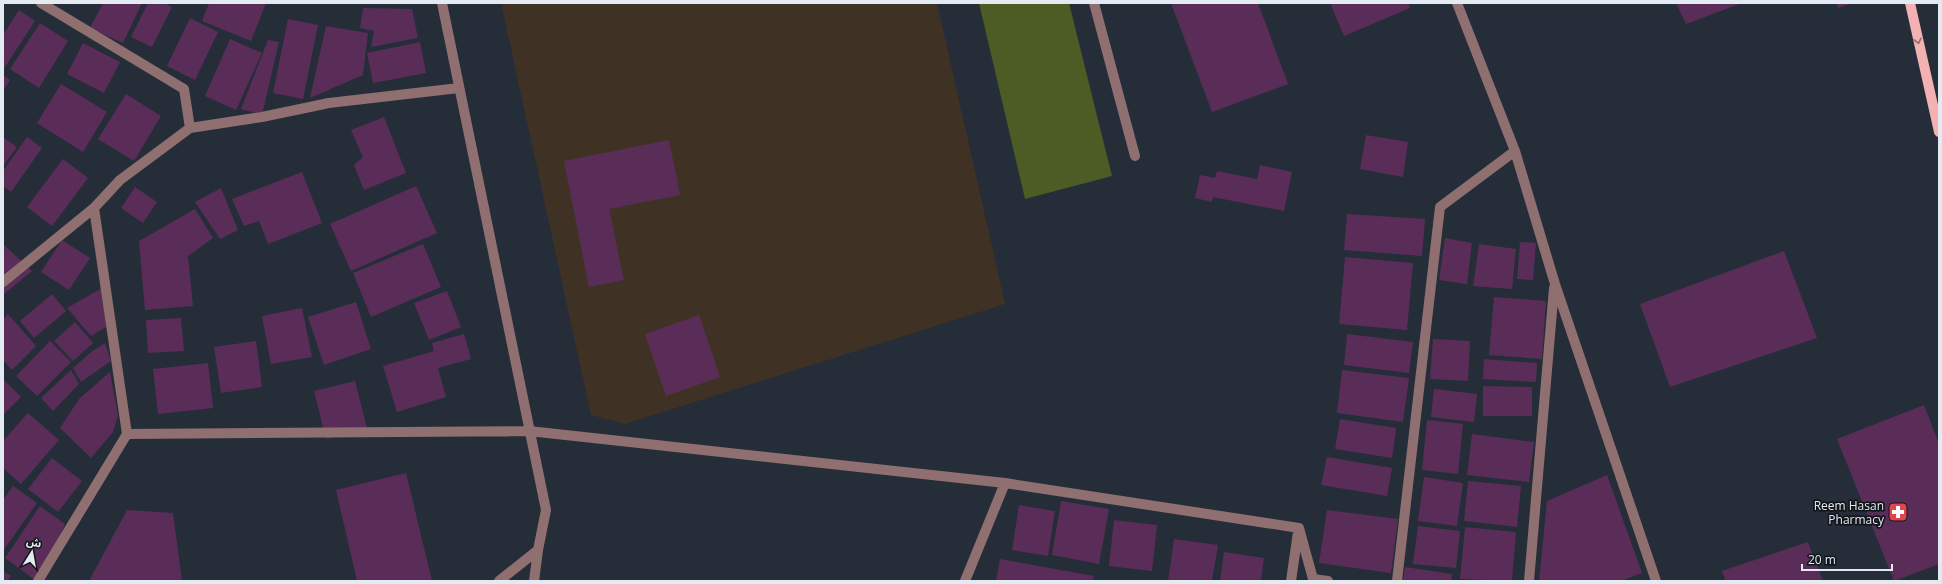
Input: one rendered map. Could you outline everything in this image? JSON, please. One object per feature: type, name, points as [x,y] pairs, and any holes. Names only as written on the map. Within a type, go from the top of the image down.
[{"type":"main road","points":[[1910,3],[1939,132]]},
{"type":"street","points":[[41,3],[184,89],[190,128]]},
{"type":"street","points":[[442,3],[546,510],[538,550],[534,581]]},
{"type":"street","points":[[1094,3],[1135,156]]},
{"type":"street","points":[[1457,3],[1515,151],[1555,284],[1656,581]]},
{"type":"street","points":[[3,282],[94,208],[120,180],[190,128],[262,117],[329,103],[459,88]]},
{"type":"street","points":[[1397,581],[1440,207],[1515,151]]},
{"type":"street","points":[[38,581],[127,434],[94,208]]},
{"type":"street","points":[[1528,581],[1555,284]]},
{"type":"street","points":[[127,434],[529,431],[1005,483],[1299,528]]},
{"type":"street","points":[[965,581],[1005,483]]},
{"type":"street","points":[[1291,581],[1299,528]]},
{"type":"street","points":[[1299,528],[1313,579],[1328,581]]},
{"type":"street","points":[[499,581],[538,550]]},
{"type":"shaded area","points":[[501,3],[937,3],[1005,304],[625,424],[591,415]]},
{"type":"green space","points":[[979,3],[1069,3],[1112,176],[1025,199]]},
{"type":"building","points":[[103,3],[142,3],[123,43],[90,28]]},
{"type":"building","points":[[148,3],[164,3],[172,7],[152,47],[131,37]]},
{"type":"building","points":[[209,3],[266,3],[251,41],[202,21]]},
{"type":"building","points":[[1171,3],[1258,3],[1288,84],[1212,112]]},
{"type":"building","points":[[1330,3],[1408,3],[1410,8],[1344,36]]},
{"type":"building","points":[[1676,3],[1742,3],[1686,24]]},
{"type":"building","points":[[1836,3],[1853,3],[1838,8]]},
{"type":"building","points":[[363,8],[412,9],[418,38],[371,47],[374,31],[360,28]]},
{"type":"building","points":[[19,10],[35,21],[3,70],[3,35]]},
{"type":"building","points":[[190,18],[218,32],[195,80],[167,66]]},
{"type":"building","points":[[288,19],[318,25],[303,99],[273,93]]},
{"type":"building","points":[[40,23],[68,41],[39,88],[10,69]]},
{"type":"building","points":[[326,26],[368,33],[363,75],[310,98]]},
{"type":"building","points":[[230,39],[262,53],[236,110],[205,96]]},
{"type":"building","points":[[268,40],[279,42],[262,115],[241,109]]},
{"type":"building","points":[[420,42],[426,73],[373,83],[367,53]]},
{"type":"building","points":[[83,43],[120,62],[104,93],[67,74]]},
{"type":"building","points":[[3,75],[10,80],[3,91]]},
{"type":"building","points":[[61,84],[107,112],[83,152],[37,123]]},
{"type":"building","points":[[126,94],[161,116],[134,161],[98,139]]},
{"type":"building","points":[[384,117],[406,173],[364,190],[354,165],[363,157],[351,130]]},
{"type":"building","points":[[1366,135],[1408,142],[1403,177],[1360,169]]},
{"type":"building","points":[[3,137],[17,147],[3,166]]},
{"type":"building","points":[[27,137],[42,148],[11,192],[3,186],[3,171]]},
{"type":"building","points":[[669,140],[680,195],[609,209],[624,280],[589,287],[564,161]]},
{"type":"building","points":[[63,159],[88,178],[52,226],[27,207]]},
{"type":"building","points":[[1260,165],[1292,172],[1284,211],[1213,197],[1212,202],[1195,198],[1200,175],[1215,178],[1217,171],[1257,179]]},
{"type":"building","points":[[302,172],[322,223],[268,244],[259,221],[244,226],[232,199]]},
{"type":"building","points":[[416,186],[437,233],[351,271],[330,224]]},
{"type":"building","points":[[135,187],[157,202],[143,223],[121,208]]},
{"type":"building","points":[[221,188],[238,230],[220,239],[195,202]]},
{"type":"building","points":[[195,209],[213,238],[188,256],[193,306],[145,310],[139,241]]},
{"type":"building","points":[[1347,214],[1425,219],[1422,256],[1344,250]]},
{"type":"building","points":[[1445,238],[1472,243],[1467,284],[1439,280]]},
{"type":"building","points":[[62,240],[90,258],[69,290],[41,272]]},
{"type":"building","points":[[1520,242],[1536,243],[1533,280],[1517,279]]},
{"type":"building","points":[[3,244],[32,271],[3,295]]},
{"type":"building","points":[[423,244],[441,287],[371,317],[353,273]]},
{"type":"building","points":[[1479,244],[1516,249],[1512,289],[1473,286]]},
{"type":"building","points":[[1784,251],[1817,338],[1670,387],[1640,304]]},
{"type":"building","points":[[1345,257],[1413,263],[1407,330],[1339,324]]},
{"type":"building","points":[[102,288],[109,325],[91,336],[67,308]]},
{"type":"building","points":[[447,291],[461,327],[429,340],[414,303]]},
{"type":"building","points":[[52,294],[66,311],[34,338],[20,321]]},
{"type":"building","points":[[1494,297],[1546,301],[1542,359],[1489,355]]},
{"type":"building","points":[[356,302],[371,349],[324,365],[308,317]]},
{"type":"building","points":[[302,308],[312,357],[271,364],[262,316]]},
{"type":"building","points":[[8,314],[36,346],[12,370],[3,360],[3,319]]},
{"type":"building","points":[[699,315],[720,377],[666,396],[645,334]]},
{"type":"building","points":[[181,318],[184,351],[148,353],[146,320]]},
{"type":"building","points":[[75,322],[93,343],[73,361],[54,341]]},
{"type":"building","points":[[464,334],[471,359],[438,368],[446,397],[397,412],[383,366],[434,351],[432,343]]},
{"type":"building","points":[[1347,334],[1413,342],[1409,373],[1344,365]]},
{"type":"building","points":[[1433,339],[1470,341],[1468,381],[1430,379]]},
{"type":"building","points":[[50,341],[71,362],[37,396],[16,376]]},
{"type":"building","points":[[256,341],[262,387],[221,393],[214,347]]},
{"type":"building","points":[[105,343],[111,361],[81,382],[73,368],[91,352]]},
{"type":"building","points":[[1484,359],[1537,363],[1536,382],[1483,379]]},
{"type":"building","points":[[208,363],[213,408],[158,414],[153,369]]},
{"type":"building","points":[[71,370],[79,384],[53,411],[41,398]]},
{"type":"building","points":[[1342,370],[1409,378],[1403,422],[1337,413]]},
{"type":"building","points":[[110,372],[118,416],[113,432],[91,458],[60,428],[79,399]]},
{"type":"building","points":[[3,379],[21,397],[3,415]]},
{"type":"building","points":[[355,381],[367,428],[326,439],[314,391]]},
{"type":"building","points":[[1483,386],[1532,387],[1532,416],[1483,416]]},
{"type":"building","points":[[1434,389],[1477,394],[1474,422],[1431,417]]},
{"type":"building","points":[[1924,405],[1939,444],[1939,564],[1894,581],[1837,439]]},
{"type":"building","points":[[28,413],[59,440],[21,484],[3,468],[3,441]]},
{"type":"building","points":[[1340,419],[1396,428],[1392,458],[1335,449]]},
{"type":"building","points":[[1427,420],[1463,424],[1458,474],[1422,470]]},
{"type":"building","points":[[1472,434],[1534,442],[1529,482],[1467,475]]},
{"type":"building","points":[[1327,457],[1392,468],[1387,496],[1321,485]]},
{"type":"building","points":[[52,458],[82,481],[58,512],[28,489]]},
{"type":"building","points":[[406,473],[432,581],[357,581],[336,490]]},
{"type":"building","points":[[1607,475],[1642,573],[1621,581],[1539,581],[1547,501]]},
{"type":"building","points":[[1424,477],[1463,483],[1457,526],[1418,521]]},
{"type":"building","points":[[1468,481],[1521,486],[1517,527],[1464,521]]},
{"type":"building","points":[[13,486],[37,503],[3,551],[3,500]]},
{"type":"building","points":[[1061,501],[1109,509],[1099,564],[1052,555]]},
{"type":"building","points":[[1019,505],[1055,511],[1048,556],[1012,550]]},
{"type":"building","points":[[40,506],[65,524],[41,581],[36,581],[5,558]]},
{"type":"building","points":[[127,510],[173,513],[182,581],[89,581]]},
{"type":"building","points":[[1327,510],[1398,519],[1391,573],[1319,563]]},
{"type":"building","points":[[1114,520],[1157,525],[1152,571],[1109,566]]},
{"type":"building","points":[[1418,526],[1460,531],[1456,568],[1413,564]]},
{"type":"building","points":[[1465,527],[1516,532],[1512,581],[1460,579]]},
{"type":"building","points":[[1174,539],[1218,545],[1212,581],[1168,581]]},
{"type":"building","points":[[1808,542],[1823,581],[1726,581],[1722,571]]},
{"type":"building","points":[[1224,552],[1264,558],[1261,581],[1220,581]]},
{"type":"building","points":[[1000,559],[1094,576],[1093,581],[996,581]]},
{"type":"building","points":[[1405,567],[1452,574],[1451,581],[1403,581]]},
{"type":"building","points":[[3,571],[11,576],[7,581],[3,581]]},
{"type":"place","name":"Reem Hasan Pharmacy","points":[[1898,512]]}]
